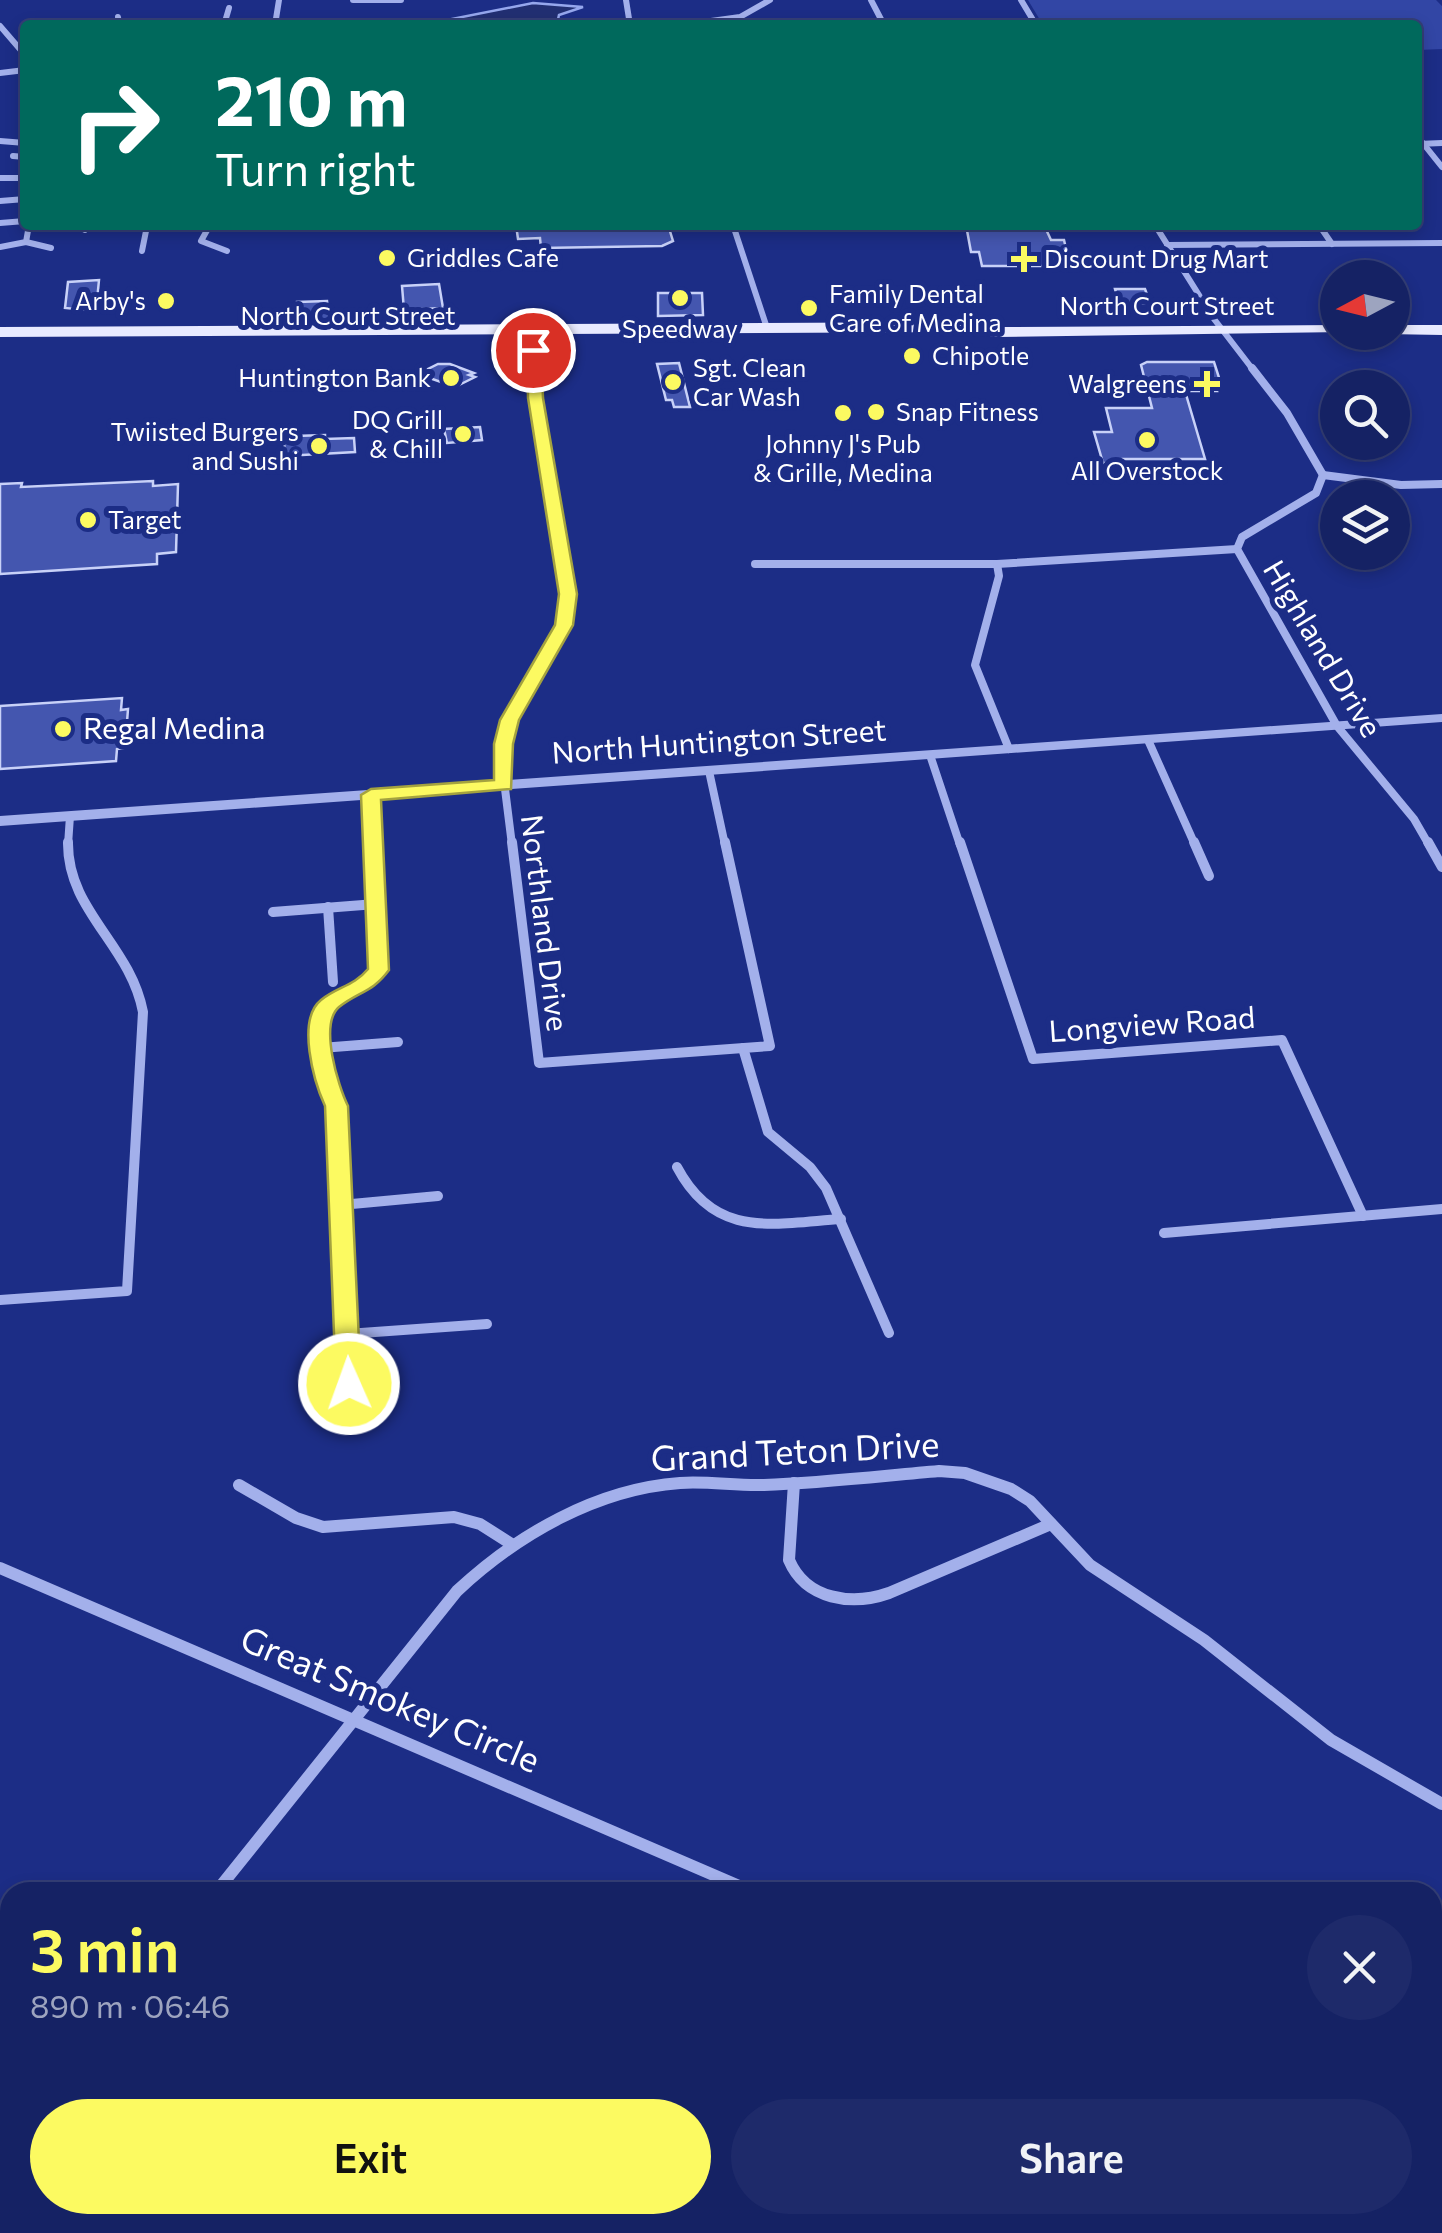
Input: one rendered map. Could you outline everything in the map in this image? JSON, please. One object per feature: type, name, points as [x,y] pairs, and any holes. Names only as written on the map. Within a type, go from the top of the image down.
[{"type":"main road","name":"North Court Street","points":[[0,342],[767,328],[960,327],[996,332]]},
{"type":"main road","name":"North Court Street","points":[[0,332],[961,337],[996,332],[1320,330]]},
{"type":"main road","points":[[1410,330],[1442,330]]},
{"type":"street","points":[[353,1],[400,0]]},
{"type":"street","points":[[729,20],[770,0]]},
{"type":"street","points":[[225,20],[229,8]]},
{"type":"street","points":[[0,26],[20,48]]},
{"type":"street","points":[[1422,145],[1442,168]]},
{"type":"street","points":[[13,156],[20,157]]},
{"type":"street","points":[[26,242],[27,230]]},
{"type":"street","points":[[142,251],[147,230]]},
{"type":"street","points":[[210,230],[201,240],[227,251]]},
{"type":"street","points":[[735,230],[767,328]]},
{"type":"street","points":[[1158,230],[1224,330],[1287,413],[1323,475],[1400,485],[1442,484]]},
{"type":"street","points":[[1322,230],[1332,244]]},
{"type":"street","points":[[0,247],[26,242],[51,248]]},
{"type":"street","points":[[1168,245],[1442,243]]},
{"type":"street","name":"Northland Drive","points":[[536,335],[532,371],[568,611],[557,643],[524,689],[509,720],[504,744],[504,785],[539,1063],[743,1048]]},
{"type":"street","name":"Highland Drive","points":[[1323,475],[1316,493],[1242,537],[1237,549],[1337,726],[1414,818],[1442,867]]},
{"type":"street","points":[[755,564],[996,564],[1237,549]]},
{"type":"street","points":[[996,564],[999,576],[974,664],[1009,750]]},
{"type":"street","name":"North Huntington Street","points":[[0,821],[1442,718]]},
{"type":"street","points":[[1148,740],[1209,876]]},
{"type":"street","name":"Longview Road","points":[[930,755],[1033,1059],[1282,1040],[1363,1216]]},
{"type":"street","points":[[709,771],[770,1046],[743,1048],[768,1132],[810,1166],[826,1188],[868,1292],[889,1332]]},
{"type":"street","points":[[349,1384],[337,1106],[324,1081],[322,1011],[336,999],[365,986],[378,970],[371,795]]},
{"type":"street","points":[[0,1300],[127,1291],[144,1012],[141,990],[123,952],[80,896],[68,856],[70,816]]},
{"type":"street","points":[[273,912],[376,904]]},
{"type":"street","points":[[328,907],[332,982]]},
{"type":"street","points":[[321,1048],[398,1042]]},
{"type":"street","points":[[678,1166],[702,1204],[736,1224],[841,1218]]},
{"type":"street","points":[[341,1205],[438,1196]]},
{"type":"street","points":[[1164,1232],[1442,1209]]},
{"type":"street","points":[[347,1334],[487,1324]]},
{"type":"street","name":"Grand Teton Drive","points":[[224,1882],[456,1592],[513,1545],[576,1510],[645,1488],[712,1482],[794,1484],[939,1472],[965,1474],[1011,1489],[1030,1502],[1090,1565],[1204,1640],[1318,1731],[1442,1804]]},
{"type":"street","points":[[794,1484],[789,1564],[812,1589],[845,1600],[880,1597],[1050,1524]]},
{"type":"street","points":[[239,1485],[296,1518],[323,1528],[454,1517],[480,1524],[513,1545]]},
{"type":"street","name":"Great Smokey Circle","points":[[0,1568],[23,1574],[731,1882]]},
{"type":"shaded area","points":[[1028,0],[1436,0],[1442,6],[1442,49],[1422,50],[1422,20],[1040,20]]},
{"type":"shaded area","points":[[533,3],[583,7],[559,15],[558,20],[447,20]]},
{"type":"building","points":[[517,230],[670,230],[673,241],[662,246],[541,248],[540,238],[518,239]]},
{"type":"building","name":"Discount Drug Mart","points":[[967,230],[1046,230],[1051,240],[1064,240],[1070,266],[982,266],[979,252],[971,252]]},
{"type":"building","points":[[99,280],[96,311],[65,308],[68,282]]},
{"type":"building","points":[[439,284],[443,308],[404,310],[402,286]]},
{"type":"building","points":[[1115,289],[1145,289],[1150,303],[1119,303]]},
{"type":"building","points":[[658,293],[702,293],[703,315],[658,316]]},
{"type":"building","points":[[327,301],[329,319],[298,321],[297,302]]},
{"type":"building","name":"All Overstock","points":[[1214,362],[1222,387],[1216,387],[1217,391],[1185,391],[1205,459],[1123,459],[1124,463],[1103,463],[1094,432],[1112,432],[1106,408],[1152,408],[1141,365]]},
{"type":"building","name":"Sgt. Clean Car Wash","points":[[679,363],[690,407],[674,407],[672,400],[666,400],[657,364]]},
{"type":"building","name":"Huntington Bank","points":[[438,364],[450,364],[474,373],[469,375],[475,377],[455,387],[418,374]]},
{"type":"building","name":"DQ Grill & Chill","points":[[480,427],[482,440],[447,443],[444,429]]},
{"type":"building","name":"Twiisted Burgers and Sushi","points":[[325,435],[325,439],[354,438],[355,452],[285,456],[284,442],[295,441],[295,436]]},
{"type":"building","name":"Target","points":[[153,481],[153,486],[178,484],[176,552],[157,554],[157,564],[0,574],[0,484],[22,483],[21,487]]},
{"type":"building","name":"Regal Medina","points":[[122,698],[121,710],[128,709],[125,748],[117,749],[116,761],[0,769],[0,706]]},
{"type":"place","name":"Griddles Cafe","points":[[387,258]]},
{"type":"place","name":"Discount Drug Mart","points":[[1024,259]]},
{"type":"place","name":"Speedway","points":[[680,298]]},
{"type":"place","name":"Arby's","points":[[166,301]]},
{"type":"place","name":"Family Dental Care of Medina","points":[[809,308]]},
{"type":"place","name":"Chipotle","points":[[912,356]]},
{"type":"place","name":"Huntington Bank","points":[[451,378]]},
{"type":"place","name":"Sgt. Clean Car Wash","points":[[673,382]]},
{"type":"place","name":"Walgreens","points":[[1207,384]]},
{"type":"place","name":"Snap Fitness","points":[[876,412]]},
{"type":"place","name":"Johnny J's Pub & Grille, Medina","points":[[843,413]]},
{"type":"place","name":"DQ Grill & Chill","points":[[463,434]]},
{"type":"place","name":"All Overstock","points":[[1147,440]]},
{"type":"place","name":"Twiisted Burgers and Sushi","points":[[319,446]]},
{"type":"place","name":"Target","points":[[88,520]]},
{"type":"place","name":"Regal Medina","points":[[63,729]]},
{"type":"route","points":[[349,1384],[337,1106],[324,1081],[320,1021],[328,1005],[365,986],[378,970],[371,795],[504,785],[502,764],[509,720],[564,625],[568,594],[532,371],[533,350]]}]
